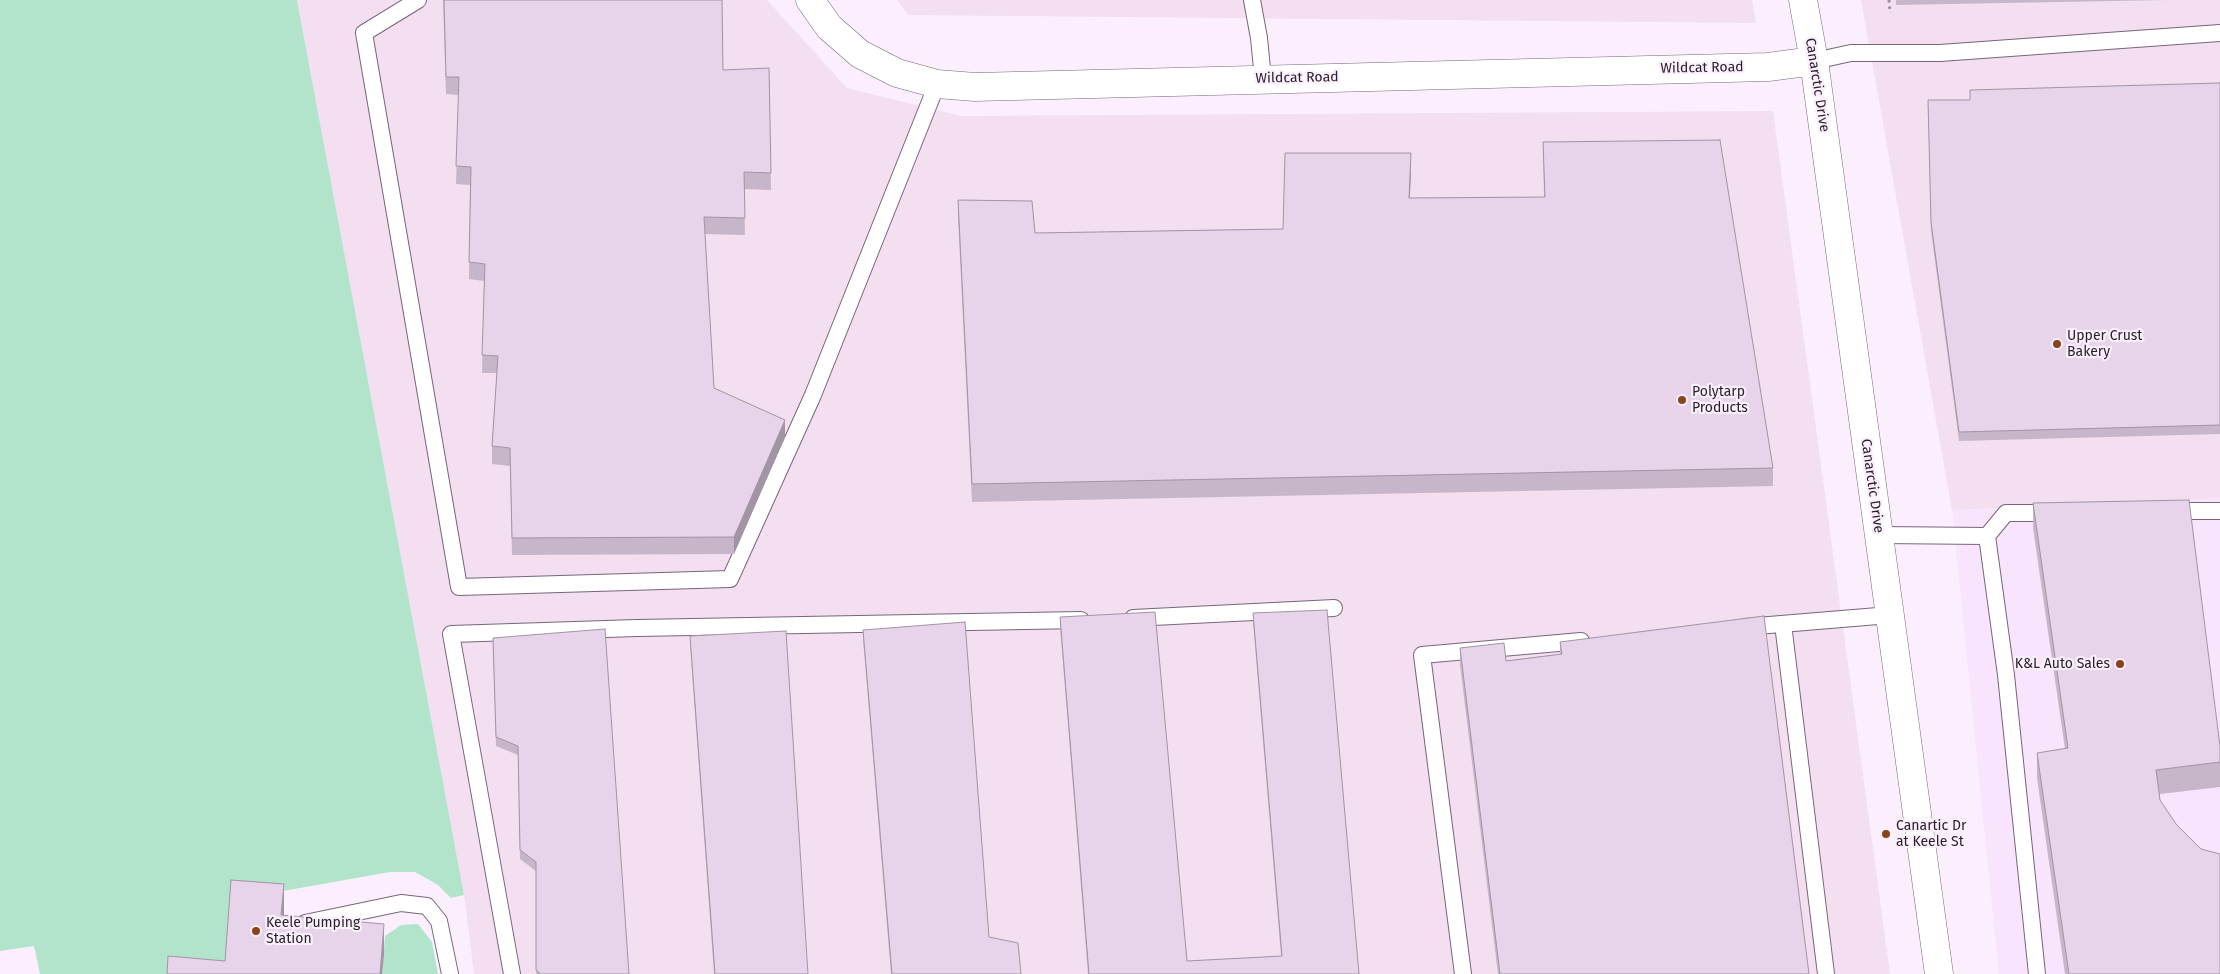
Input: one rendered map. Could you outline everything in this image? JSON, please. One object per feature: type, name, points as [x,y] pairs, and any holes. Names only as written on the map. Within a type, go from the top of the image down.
[{"type":"street","name":"Wildcat Road","points":[[810,0],[829,27],[860,54],[897,73],[937,84],[975,87],[1768,67],[1814,61]]},
{"type":"street","name":"Canarctic Drive","points":[[1803,0],[1814,61],[1938,974]]},
{"type":"lane","points":[[418,0],[364,33],[459,587],[730,579],[813,395],[937,84]]},
{"type":"lane","points":[[1252,0],[1259,38],[1263,79]]},
{"type":"lane","points":[[1814,61],[1851,52],[1940,53],[2220,33]]},
{"type":"lane","points":[[2152,512],[2220,511]]},
{"type":"lane","points":[[2037,974],[2006,675],[1987,536],[2006,513],[2074,512]]},
{"type":"lane","points":[[1879,535],[1987,536]]},
{"type":"lane","points":[[1118,618],[1334,608]]},
{"type":"lane","points":[[1725,629],[1890,615]]},
{"type":"lane","points":[[512,974],[451,634],[637,628],[1099,619]]},
{"type":"lane","points":[[1783,624],[1826,974]]},
{"type":"lane","points":[[1463,974],[1422,655],[1598,640]]},
{"type":"lane","points":[[305,923],[401,903],[427,906],[439,921],[450,974]]},
{"type":"path","points":[[1889,0],[1890,13]]},
{"type":"shaded area","points":[[297,0],[767,0],[847,88],[961,116],[1773,111],[1890,974],[474,974],[464,895]]},
{"type":"shaded area","points":[[897,0],[1752,0],[1756,23],[908,15]]},
{"type":"shaded area","points":[[1861,0],[2220,0],[2220,498],[1952,510]]},
{"type":"shaded area","points":[[2220,498],[2220,974],[1999,974],[1952,510]]},
{"type":"green space","points":[[0,0],[297,0],[464,895],[451,898],[438,885],[415,872],[390,872],[283,891],[226,974],[40,974],[34,946],[0,951]]},
{"type":"green space","points":[[418,924],[432,942],[438,974],[382,974],[385,936],[401,925]]},
{"type":"building","points":[[444,0],[722,0],[723,70],[769,68],[771,173],[744,172],[745,218],[704,217],[714,388],[785,420],[734,537],[512,538],[510,448],[492,446],[498,356],[482,355],[485,264],[469,262],[471,167],[456,166],[459,77],[446,77]]},
{"type":"building","points":[[2220,83],[2220,425],[1959,432],[1931,222],[1928,100],[1970,100],[1970,90]]},
{"type":"building","points":[[1720,140],[1773,468],[972,484],[958,200],[1032,201],[1035,233],[1283,229],[1285,153],[1411,153],[1409,198],[1545,197],[1543,142]]},
{"type":"building","points":[[2189,500],[2220,746],[2220,762],[2156,770],[2160,800],[2176,824],[2201,849],[2220,854],[2220,974],[2069,974],[2037,753],[2068,748],[2033,503]]},
{"type":"building","points":[[1327,610],[1359,974],[1089,974],[1060,617],[1155,612],[1187,961],[1282,956],[1253,613]]},
{"type":"building","points":[[1764,616],[1809,974],[1500,974],[1460,648],[1504,643],[1506,661],[1562,654],[1560,642]]},
{"type":"building","points":[[965,622],[989,937],[1018,943],[1021,974],[892,974],[863,630]]},
{"type":"building","points":[[605,629],[629,974],[541,974],[536,970],[536,862],[520,850],[518,746],[496,737],[493,638]]},
{"type":"building","points":[[786,631],[808,974],[715,974],[690,636]]},
{"type":"building","points":[[231,880],[284,884],[281,915],[384,924],[380,974],[167,974],[168,956],[225,961]]},
{"type":"place","name":"Upper Crust Bakery","points":[[2057,344]]},
{"type":"place","name":"Polytarp Products","points":[[1682,400]]},
{"type":"place","name":"K&L Auto Sales","points":[[2120,664]]},
{"type":"place","name":"Canartic Dr at Keele St","points":[[1886,834]]},
{"type":"place","name":"Keele Pumping Station","points":[[256,931]]}]
